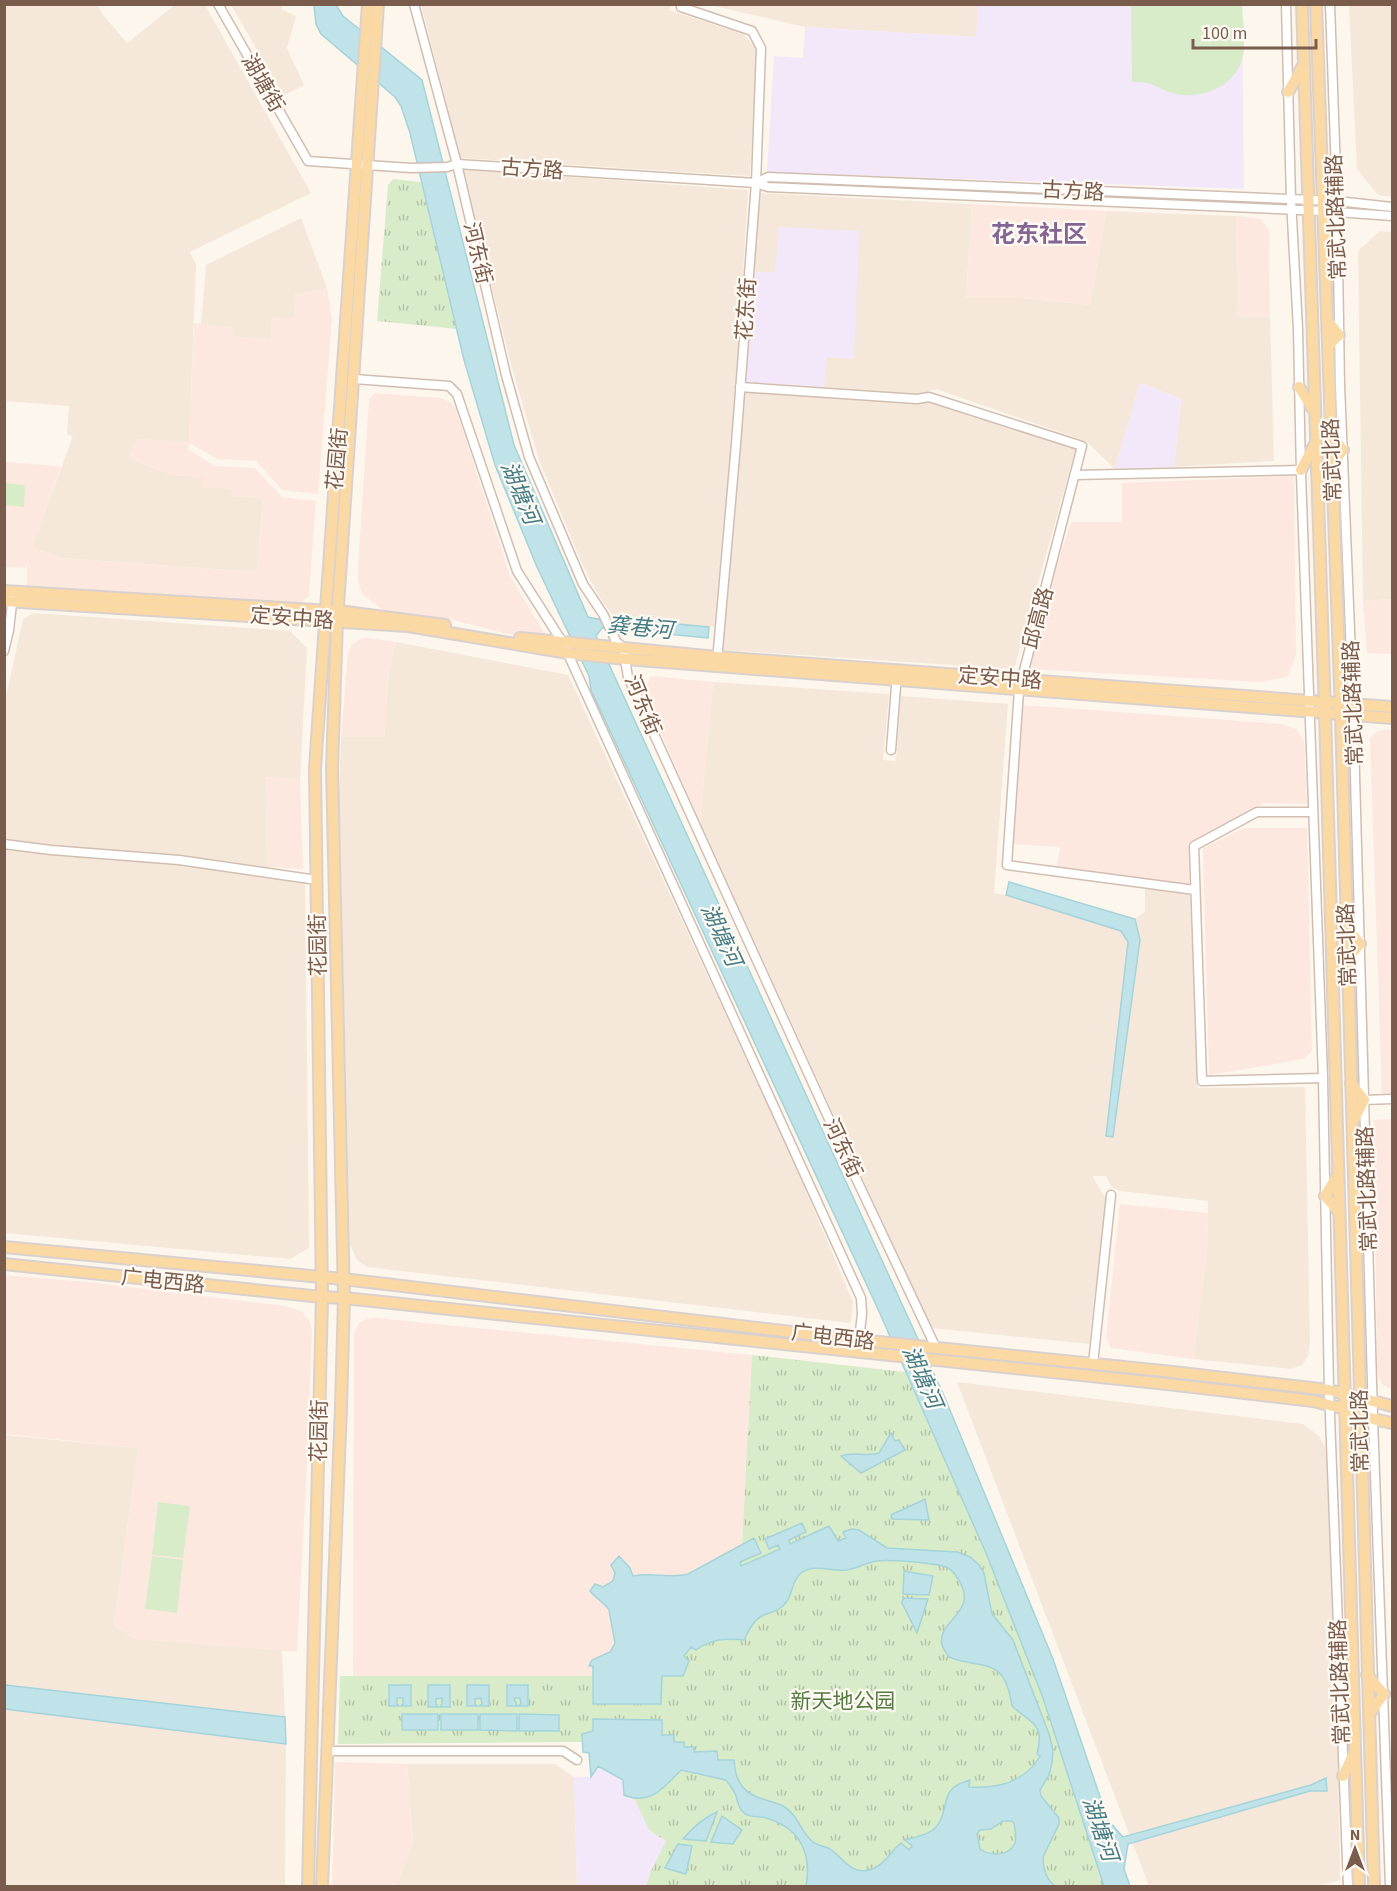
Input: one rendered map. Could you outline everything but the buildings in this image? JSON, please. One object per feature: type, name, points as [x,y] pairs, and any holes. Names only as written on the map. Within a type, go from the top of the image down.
[{"type":"main road","name":"花园街","points":[[322,1887],[344,1298],[332,768],[337,616],[354,379],[371,24],[368,4]]},
{"type":"main road","name":"花园街","points":[[371,24],[378,4]]},
{"type":"main road","name":"常武北路","points":[[1302,4],[1359,1887]]},
{"type":"main road","name":"常武北路","points":[[1317,4],[1341,708],[1374,1887]]},
{"type":"main road","points":[[1288,92],[1304,66]]},
{"type":"main road","name":"花园街","points":[[308,1887],[322,1297],[315,768],[324,616],[363,164]]},
{"type":"main road","points":[[1327,320],[1339,334],[1328,346]]},
{"type":"main road","points":[[1299,387],[1315,412]]},
{"type":"main road","points":[[1331,435],[1342,450],[1332,464]]},
{"type":"main road","points":[[1301,470],[1316,442]]},
{"type":"main road","name":"定安中路","points":[[8,596],[337,616],[570,649],[617,651],[717,661],[1354,709],[1392,707]]},
{"type":"main road","name":"定安中路","points":[[1354,709],[1392,718]]},
{"type":"main road","points":[[1347,928],[1360,944],[1347,959]]},
{"type":"main road","points":[[1351,1084],[1364,1100],[1352,1124]]},
{"type":"main road","points":[[1338,1175],[1325,1196],[1339,1212]]},
{"type":"main road","name":"广电西路","points":[[4,1247],[322,1277],[859,1340],[1329,1390],[1392,1406]]},
{"type":"main road","name":"广电西路","points":[[4,1264],[1167,1384],[1313,1401],[1373,1419]]},
{"type":"main road","points":[[1373,1419],[1392,1423]]},
{"type":"main road","points":[[1367,1675],[1384,1694],[1369,1714]]},
{"type":"main road","points":[[1343,1776],[1355,1752]]},
{"type":"street","name":"湖塘街","points":[[218,4],[308,161]]},
{"type":"street","name":"河东街","points":[[414,4],[457,164],[506,375],[529,457],[583,584],[603,614],[628,676],[930,1347]]},
{"type":"street","name":"花东街","points":[[681,4],[681,7],[752,31],[761,48],[756,183],[717,661]]},
{"type":"street","name":"常武北路辅路","points":[[1286,4],[1291,205],[1298,329],[1323,1078],[1329,1390],[1348,1887]]},
{"type":"street","name":"常武北路辅路","points":[[1330,4],[1342,450],[1354,709],[1373,1419],[1389,1887]]},
{"type":"street","name":"古方路","points":[[308,161],[411,168],[447,167],[457,164],[756,183],[768,177],[1308,206],[1323,206],[1337,201],[1392,207]]},
{"type":"street","name":"古方路","points":[[1323,206],[1337,211],[1392,216]]},
{"type":"street","points":[[354,379],[449,386],[457,394],[517,571],[570,649],[861,1298],[859,1340]]},
{"type":"street","name":"邱高路","points":[[741,387],[917,399],[930,397],[1082,446],[1021,685],[1007,865],[1195,890]]},
{"type":"street","points":[[1075,475],[1301,470]]},
{"type":"street","points":[[4,651],[8,596]]},
{"type":"street","points":[[891,750],[897,675]]},
{"type":"street","points":[[1314,812],[1257,812],[1194,846],[1195,890],[1202,1081],[1323,1078]]},
{"type":"street","points":[[4,844],[179,860],[317,880]]},
{"type":"street","points":[[1364,1100],[1392,1099]]},
{"type":"street","points":[[1093,1364],[1111,1195]]},
{"type":"street","points":[[328,1751],[564,1751],[577,1760]]},
{"type":"shaded area","points":[[4,5],[97,5],[127,43],[175,5],[205,5],[311,193],[190,252],[196,264],[189,443],[137,439],[129,458],[172,475],[202,477],[232,489],[232,496],[263,498],[257,572],[61,558],[32,547],[73,436],[67,435],[69,406],[5,401]]},
{"type":"shaded area","points":[[231,5],[283,5],[281,9],[296,16],[287,48],[304,85],[284,96]]},
{"type":"shaded area","points":[[421,5],[671,5],[669,10],[743,34],[757,49],[750,176],[461,158]]},
{"type":"shaded area","points":[[710,5],[978,5],[977,37],[805,27]]},
{"type":"shaded area","points":[[978,5],[1242,5],[1244,189],[767,172],[774,56],[803,58],[805,27],[976,37]]},
{"type":"shaded area","points":[[1349,5],[1392,5],[1392,197],[1378,195],[1357,169]]},
{"type":"shaded area","points":[[462,169],[748,190],[733,443],[714,627],[634,620],[618,623],[600,598],[582,564],[539,460],[512,368]]},
{"type":"shaded area","points":[[758,193],[972,204],[966,298],[1022,298],[1090,305],[1106,211],[1236,216],[1238,317],[1270,317],[1274,461],[1174,467],[1181,399],[1140,383],[1115,469],[1086,441],[936,389],[918,394],[824,387],[826,357],[854,358],[775,273],[754,272]]},
{"type":"shaded area","points":[[972,204],[1106,211],[1090,305],[1022,298],[966,298]]},
{"type":"shaded area","points":[[1236,216],[1261,219],[1269,230],[1270,317],[1237,317]]},
{"type":"shaded area","points":[[301,218],[327,288],[294,295],[296,318],[270,340],[233,336],[234,328],[201,324],[206,265]]},
{"type":"shaded area","points":[[779,227],[859,231],[854,359],[826,357],[824,387],[746,382],[754,272],[775,272]]},
{"type":"shaded area","points":[[1380,231],[1392,232],[1392,599],[1363,601],[1358,251]]},
{"type":"shaded area","points":[[327,288],[332,318],[318,494],[282,490],[256,461],[217,459],[189,443],[188,449],[214,466],[255,468],[282,497],[316,501],[309,596],[298,605],[27,587],[27,563],[25,568],[5,567],[4,462],[61,466],[33,547],[61,558],[257,572],[263,498],[231,496],[232,489],[202,487],[202,477],[172,475],[129,458],[137,439],[189,442],[194,323],[234,327],[233,336],[270,340],[272,317],[296,318],[294,295]]},
{"type":"shaded area","points":[[1140,383],[1181,399],[1174,467],[1115,469]]},
{"type":"shaded area","points":[[745,391],[926,400],[1076,448],[1014,669],[723,650]]},
{"type":"shaded area","points":[[375,393],[441,398],[450,402],[456,409],[510,576],[545,634],[542,638],[503,633],[454,620],[387,613],[362,594],[358,581],[358,566],[369,400]]},
{"type":"shaded area","points":[[1294,476],[1296,656],[1287,677],[1260,682],[1029,669],[1048,593],[1071,522],[1122,522],[1122,483]]},
{"type":"shaded area","points":[[1392,599],[1392,654],[1367,653],[1363,601]]},
{"type":"shaded area","points":[[34,613],[290,631],[307,648],[300,780],[266,777],[267,867],[187,856],[42,847],[5,840],[5,701],[23,619]]},
{"type":"shaded area","points":[[360,639],[396,642],[389,670],[384,737],[341,737],[348,652],[353,644]]},
{"type":"shaded area","points":[[396,642],[568,675],[789,1151],[853,1302],[851,1323],[367,1267],[357,1260],[350,1245],[339,794],[341,737],[384,737],[389,670]]},
{"type":"shaded area","points":[[651,676],[713,682],[700,822],[643,692]]},
{"type":"shaded area","points":[[713,682],[889,694],[883,760],[896,761],[901,696],[1008,704],[994,893],[1121,931],[1128,942],[1106,1136],[1140,940],[1135,919],[1145,912],[1145,888],[1190,894],[1198,1088],[1305,1087],[1310,1344],[1308,1356],[1302,1365],[1291,1369],[1193,1359],[1207,1252],[1208,1201],[1120,1191],[1112,1187],[1106,1176],[1092,1176],[1106,1199],[1089,1344],[931,1328],[700,822]]},
{"type":"shaded area","points":[[1023,705],[1281,724],[1296,729],[1304,741],[1307,804],[1264,803],[1188,843],[1189,886],[1057,866],[1060,847],[1013,844]]},
{"type":"shaded area","points":[[1385,729],[1392,730],[1392,1095],[1382,1095],[1370,739],[1376,732]]},
{"type":"shaded area","points":[[266,777],[300,780],[303,869],[267,867]]},
{"type":"shaded area","points":[[1244,828],[1307,828],[1312,1051],[1304,1059],[1209,1075],[1203,848]]},
{"type":"shaded area","points":[[5,847],[180,865],[305,884],[309,1248],[290,1259],[5,1233]]},
{"type":"shaded area","points":[[1392,1119],[1392,1390],[1382,1384],[1377,1372],[1374,1120]]},
{"type":"shaded area","points":[[1120,1204],[1208,1213],[1207,1252],[1193,1359],[1111,1348],[1106,1338]]},
{"type":"shaded area","points":[[4,1275],[88,1282],[285,1306],[301,1311],[309,1320],[312,1330],[297,1652],[135,1639],[114,1625],[138,1448],[5,1434]]},
{"type":"shaded area","points":[[376,1318],[752,1355],[742,1544],[696,1570],[680,1576],[646,1574],[633,1576],[630,1568],[619,1556],[611,1565],[615,1573],[613,1581],[607,1587],[599,1587],[590,1591],[609,1610],[615,1643],[610,1652],[589,1666],[593,1666],[593,1676],[353,1676],[354,1334],[358,1324],[366,1319]]},
{"type":"shaded area","points":[[957,1382],[1303,1424],[1319,1436],[1326,1449],[1338,1760],[1340,1880],[1319,1886],[1149,1886]]},
{"type":"shaded area","points":[[5,1435],[138,1448],[114,1625],[135,1639],[282,1650],[285,1717],[5,1685]]},
{"type":"shaded area","points":[[5,1709],[286,1744],[285,1886],[5,1886]]},
{"type":"shaded area","points":[[335,1762],[407,1764],[413,1841],[398,1886],[332,1886]]},
{"type":"shaded area","points":[[407,1764],[555,1764],[574,1777],[577,1886],[398,1886],[413,1841]]},
{"type":"shaded area","points":[[598,1766],[623,1780],[649,1830],[666,1841],[646,1886],[577,1886],[574,1777],[591,1777]]},
{"type":"green space","points":[[1131,5],[1242,5],[1244,44],[1240,66],[1226,82],[1197,95],[1176,94],[1151,84],[1132,82]]},
{"type":"green space","points":[[393,179],[421,182],[457,329],[377,321],[388,185]]},
{"type":"green space","points":[[4,483],[25,485],[24,507],[5,505]]},
{"type":"green space","name":"新天地公园","points":[[752,1355],[905,1372],[986,1553],[1043,1698],[1104,1886],[646,1886],[666,1841],[649,1830],[635,1800],[624,1795],[623,1780],[598,1766],[591,1777],[589,1753],[583,1752],[582,1742],[338,1744],[340,1676],[592,1676],[593,1666],[589,1666],[592,1660],[610,1652],[670,1576],[688,1574],[742,1544]]},
{"type":"green space","points":[[158,1502],[190,1506],[183,1558],[152,1555]]},
{"type":"green space","points":[[152,1556],[183,1560],[177,1613],[145,1609]]},
{"type":"water","points":[[314,5],[336,5],[343,16],[422,80],[514,445],[588,617],[618,623],[634,620],[709,627],[708,638],[602,628],[596,636],[945,1398],[1053,1659],[1108,1820],[1123,1837],[1311,1785],[1326,1778],[1327,1791],[1310,1791],[1128,1844],[1124,1869],[1130,1886],[1104,1886],[1043,1698],[986,1553],[877,1307],[591,690],[589,676],[537,567],[495,465],[464,360],[410,133],[401,106],[395,97],[321,34],[316,24]]},
{"type":"water","points":[[1009,882],[1135,919],[1140,940],[1113,1137],[1106,1136],[1128,942],[1121,931],[1006,895]]},
{"type":"water","points":[[891,1433],[895,1441],[899,1440],[905,1450],[861,1473],[841,1456],[879,1453]]},
{"type":"water","points":[[925,1499],[929,1520],[892,1519],[891,1515]]},
{"type":"water","points":[[802,1523],[806,1532],[789,1540],[790,1544],[829,1526],[838,1541],[846,1538],[843,1532],[852,1529],[859,1530],[887,1548],[957,1552],[970,1557],[979,1565],[984,1573],[992,1614],[1013,1640],[1053,1750],[1049,1775],[1040,1790],[1041,1796],[1059,1818],[1059,1824],[1043,1857],[1046,1873],[1055,1886],[806,1886],[805,1853],[795,1835],[778,1822],[744,1813],[726,1780],[681,1770],[656,1793],[649,1797],[633,1798],[624,1795],[623,1780],[598,1766],[591,1777],[589,1753],[583,1752],[582,1734],[593,1731],[593,1719],[662,1720],[662,1735],[674,1735],[674,1742],[684,1742],[684,1747],[694,1747],[694,1752],[717,1751],[718,1760],[734,1760],[737,1777],[746,1791],[788,1809],[813,1842],[830,1849],[852,1868],[863,1871],[878,1866],[901,1843],[909,1850],[912,1846],[905,1840],[933,1830],[941,1820],[949,1794],[959,1784],[970,1780],[969,1787],[1000,1785],[1018,1778],[1034,1765],[1040,1756],[1037,1754],[1038,1730],[1031,1721],[1012,1706],[1004,1679],[991,1668],[949,1657],[943,1648],[942,1636],[945,1628],[962,1607],[963,1588],[953,1572],[946,1567],[932,1564],[883,1561],[846,1570],[817,1568],[806,1570],[796,1579],[784,1605],[757,1619],[744,1640],[719,1640],[696,1650],[691,1647],[684,1656],[689,1661],[683,1676],[662,1676],[661,1704],[593,1704],[593,1666],[589,1666],[592,1660],[610,1652],[615,1643],[609,1610],[590,1591],[595,1584],[603,1587],[613,1581],[615,1573],[611,1565],[619,1556],[630,1568],[633,1576],[681,1575],[688,1574],[754,1538],[761,1553],[740,1562],[741,1566],[780,1549],[778,1545],[769,1549],[765,1539]],"holes":[[[1003,1821],[1014,1823],[1016,1836],[1012,1848],[999,1854],[980,1849],[977,1834],[980,1830],[991,1829]]]},
{"type":"water","points":[[904,1571],[933,1576],[929,1595],[903,1594]]},
{"type":"water","points":[[903,1598],[928,1599],[917,1633],[902,1603]]},
{"type":"water","points":[[5,1685],[285,1717],[286,1744],[5,1709]]},
{"type":"water","points":[[389,1685],[411,1685],[411,1706],[401,1706],[403,1698],[397,1698],[399,1706],[389,1706]]},
{"type":"water","points":[[428,1685],[450,1685],[450,1707],[440,1707],[442,1698],[436,1699],[438,1707],[428,1707]]},
{"type":"water","points":[[467,1685],[489,1685],[489,1706],[479,1706],[482,1704],[481,1698],[475,1699],[477,1706],[467,1706]]},
{"type":"water","points":[[507,1685],[528,1685],[528,1706],[518,1706],[521,1704],[520,1698],[514,1698],[517,1706],[507,1706]]},
{"type":"water","points":[[402,1714],[438,1714],[438,1730],[402,1730]]},
{"type":"water","points":[[441,1714],[478,1714],[478,1730],[441,1730]]},
{"type":"water","points":[[480,1714],[517,1714],[517,1731],[480,1730]]},
{"type":"water","points":[[519,1714],[559,1715],[559,1731],[519,1731]]},
{"type":"water","points":[[717,1812],[706,1841],[683,1839],[698,1823]]},
{"type":"water","points":[[722,1816],[742,1830],[733,1844],[711,1842]]},
{"type":"water","points":[[678,1844],[692,1846],[686,1874],[665,1868]]},
{"type":"district","name":"花东社区","points":[[1039,234]]},
{"type":"water label","name":"湖塘河","points":[[520,493]]},
{"type":"water label","name":"龚巷河","points":[[640,628]]},
{"type":"water label","name":"湖塘河","points":[[721,935]]},
{"type":"water label","name":"湖塘河","points":[[922,1377]]},
{"type":"water label","name":"湖塘河","points":[[1100,1829]]}]
